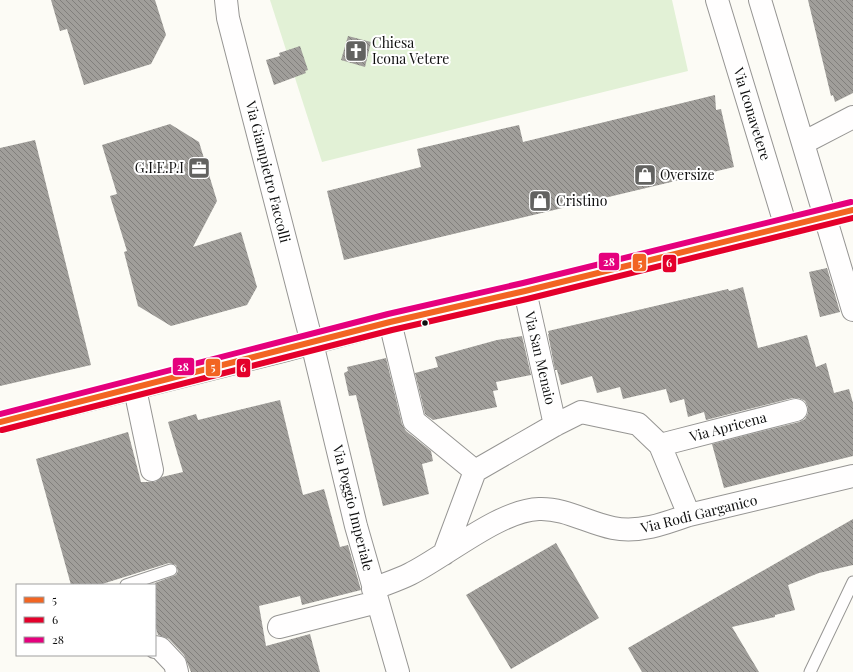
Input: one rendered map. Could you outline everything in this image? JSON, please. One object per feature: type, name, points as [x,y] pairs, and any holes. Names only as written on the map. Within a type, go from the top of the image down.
[{"type":"street","name":"Via Giampietro Faccolli","points":[[226,0],[228,18],[312,343]]},
{"type":"street","name":"Via Iconavetere","points":[[717,0],[786,227]]},
{"type":"street","points":[[760,0],[853,310]]},
{"type":"street","points":[[804,143],[853,117]]},
{"type":"street","points":[[0,422],[135,389],[390,322],[525,291],[853,210]]},
{"type":"street","name":"Via San Menaio","points":[[525,291],[555,425]]},
{"type":"street","points":[[390,322],[414,421],[475,471]]},
{"type":"street","name":"Via Poggio Imperiale","points":[[312,343],[356,526],[398,672]]},
{"type":"street","points":[[135,389],[152,470]]},
{"type":"street","name":"Via Apricena","points":[[660,445],[796,410]]},
{"type":"street","points":[[444,554],[475,471],[555,425],[581,412],[638,424],[660,445],[689,515]]},
{"type":"street","name":"Via Rodi Garganico","points":[[279,627],[375,595],[508,516],[539,509],[566,513],[612,528],[638,530],[667,523],[689,515],[853,476]]},
{"type":"street","points":[[156,647],[160,648],[175,664],[177,672]]},
{"type":"lane","points":[[129,584],[171,570]]},
{"type":"lane","points":[[810,672],[853,582]]},
{"type":"green space","points":[[270,0],[672,0],[688,71],[322,162]]},
{"type":"building","points":[[51,0],[155,0],[166,35],[151,64],[84,85],[67,29],[60,31]]},
{"type":"building","points":[[808,0],[853,0],[853,93],[835,102],[833,95],[831,96]]},
{"type":"building","name":"Chiesa Icona Vetere","points":[[348,36],[371,42],[365,67],[341,60]]},
{"type":"building","points":[[300,46],[308,70],[305,71],[306,73],[274,85],[266,60],[280,56],[279,53]]},
{"type":"building","points":[[715,95],[716,110],[721,109],[734,167],[344,260],[327,191],[421,167],[417,149],[519,125],[523,142]]},
{"type":"building","points":[[170,124],[199,142],[217,201],[193,247],[241,232],[257,287],[247,305],[171,326],[138,306],[124,252],[127,251],[110,196],[117,194],[102,145]]},
{"type":"building","points":[[35,140],[91,365],[0,386],[0,148]]},
{"type":"building","points":[[827,268],[840,312],[820,317],[809,272]]},
{"type":"building","points":[[743,287],[758,348],[807,335],[816,367],[826,363],[834,393],[849,389],[853,403],[853,456],[724,488],[712,444],[799,422],[805,419],[808,413],[808,407],[805,401],[799,398],[793,398],[706,420],[704,412],[688,417],[684,399],[670,403],[666,389],[623,399],[620,387],[597,393],[592,376],[561,385],[557,370],[555,370],[548,331],[728,289],[729,291]]},
{"type":"building","points":[[522,336],[531,375],[496,382],[498,390],[493,391],[497,407],[433,420],[425,414],[415,373],[438,367],[435,357],[497,340]]},
{"type":"building","points":[[386,358],[402,424],[406,431],[431,451],[433,461],[422,464],[429,494],[383,506],[356,395],[349,396],[344,373],[348,371],[347,367]]},
{"type":"building","points":[[280,400],[303,495],[324,489],[340,547],[348,545],[361,590],[302,605],[300,596],[259,606],[266,646],[310,634],[320,672],[191,672],[184,655],[169,639],[158,635],[156,628],[155,583],[176,575],[178,571],[176,565],[169,563],[102,584],[71,584],[36,459],[128,432],[141,482],[155,482],[162,477],[183,472],[168,422],[196,414],[198,420]]},
{"type":"building","points":[[853,519],[853,565],[819,573],[788,585],[795,610],[775,615],[775,617],[732,627],[759,672],[642,672],[628,648]]},
{"type":"building","points":[[556,543],[599,618],[511,669],[466,595]]},
{"type":"transit line","name":"28","points":[[0,414],[388,314],[523,283],[851,202]]},
{"type":"transit line","name":"5","points":[[0,422],[390,322],[525,291],[853,210]]},
{"type":"transit line","name":"6","points":[[2,430],[392,330],[527,299],[853,218]]},
{"type":"place","name":"Chiesa Icona Vetere","points":[[356,51]]},
{"type":"place","name":"G.I.E.P.I","points":[[199,168]]},
{"type":"place","name":"Oversize","points":[[645,175]]},
{"type":"place","name":"Cristino","points":[[540,201]]}]
